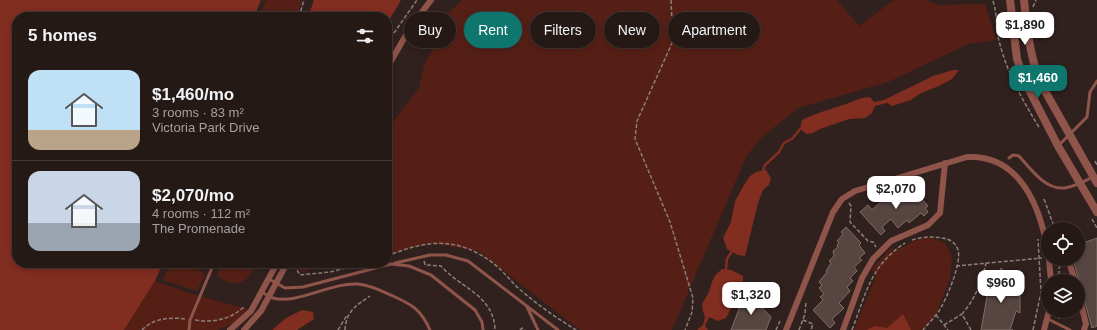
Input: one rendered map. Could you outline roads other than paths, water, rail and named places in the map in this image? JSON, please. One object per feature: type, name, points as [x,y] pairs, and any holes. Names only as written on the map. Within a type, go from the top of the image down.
[{"type":"street","points":[[392,59],[410,28],[431,0]]},
{"type":"street","points":[[1010,0],[1012,34],[1019,65],[1025,82],[1058,146],[1097,212]]},
{"type":"street","points":[[1024,0],[1029,44],[1034,67],[1041,84],[1095,180]]},
{"type":"street","points":[[786,330],[833,212],[842,199],[855,191],[967,157],[978,156],[997,161],[1016,174],[1031,199],[1041,225]]},
{"type":"street","points":[[843,330],[862,278],[873,259],[891,241],[928,225],[940,213],[946,163]]},
{"type":"street","points":[[230,330],[251,311],[274,268]]},
{"type":"street","points":[[244,330],[255,319],[270,296],[284,268]]},
{"type":"street","points":[[1084,330],[1086,324],[1085,318]]},
{"type":"street","points":[[1044,330],[1048,320]]},
{"type":"lane","points":[[1058,146],[1087,117],[1090,92],[1097,81]]},
{"type":"lane","points":[[1009,158],[1013,155],[1019,156],[1048,185],[1056,188],[1064,188],[1095,180]]},
{"type":"lane","points":[[392,264],[430,255],[446,255],[468,261],[558,330]]},
{"type":"lane","points":[[392,264],[409,266],[431,275],[475,310],[482,322],[483,330]]},
{"type":"lane","points":[[189,330],[190,320],[212,268]]},
{"type":"lane","points":[[268,279],[285,288],[303,287],[376,268]]},
{"type":"lane","points":[[262,292],[273,298],[288,298],[339,286],[358,284],[378,289],[407,302],[423,315],[430,330]]},
{"type":"lane","points":[[527,306],[538,330]]},
{"type":"lane","points":[[1048,320],[1070,330]]},
{"type":"waterway","points":[[763,171],[765,165],[779,152],[784,143],[793,138],[800,129]]},
{"type":"waterway","points":[[726,269],[727,259],[732,251]]}]
